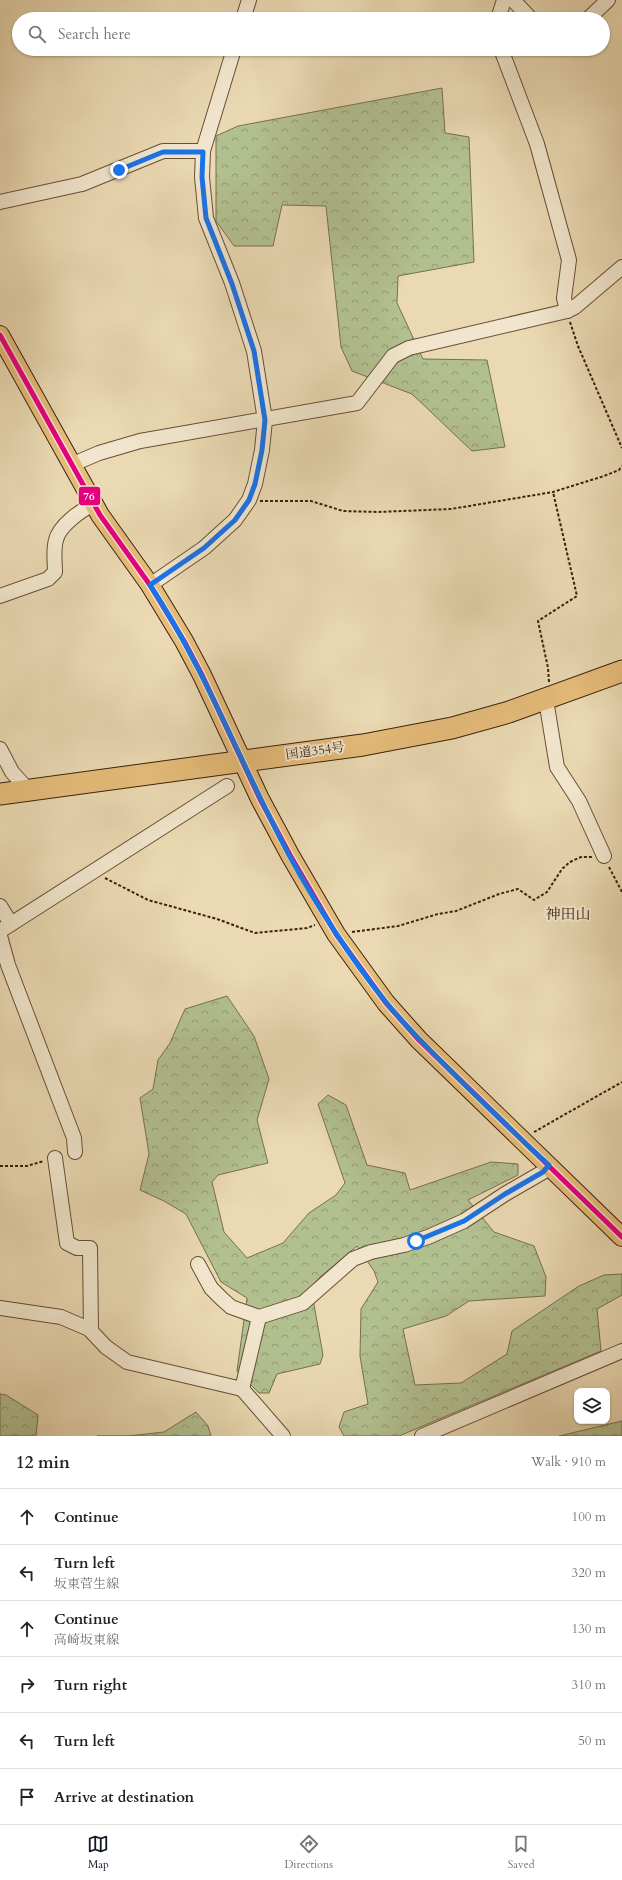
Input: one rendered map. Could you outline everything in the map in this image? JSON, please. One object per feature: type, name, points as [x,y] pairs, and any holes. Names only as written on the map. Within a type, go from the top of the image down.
[{"type":"highway","name":"国道354号","points":[[0,794],[243,762],[363,744],[452,728],[509,712],[622,671]]},
{"type":"main road","points":[[0,335],[100,515],[150,585],[184,640],[260,799],[290,856],[332,928],[386,1002],[419,1040],[520,1140],[549,1165],[622,1237]]},
{"type":"street","points":[[245,12],[249,0]]},
{"type":"street","points":[[500,12],[504,0]]},
{"type":"street","points":[[513,0],[524,12]]},
{"type":"street","points":[[595,12],[608,0]]},
{"type":"street","points":[[150,585],[204,548],[235,520],[249,500],[255,484],[262,450],[265,420],[254,351],[232,284],[206,218],[202,177],[203,152],[232,56]]},
{"type":"street","points":[[504,56],[537,144],[570,260],[564,298],[567,311]]},
{"type":"street","points":[[0,202],[82,184],[163,152],[203,152]]},
{"type":"street","points":[[71,465],[99,453],[140,441],[357,403],[394,356],[409,348],[567,311],[622,267]]},
{"type":"street","points":[[0,596],[48,579],[52,576],[55,572],[55,541],[60,532],[80,511],[94,504]]},
{"type":"street","points":[[548,697],[547,706],[557,767],[579,801],[604,856]]},
{"type":"street","points":[[0,749],[12,772],[28,790]]},
{"type":"street","points":[[0,906],[6,928],[227,786]]},
{"type":"street","points":[[0,936],[8,965],[74,1138],[75,1152]]},
{"type":"street","points":[[55,1158],[68,1243],[77,1248],[90,1248],[91,1331]]},
{"type":"street","points":[[198,1264],[211,1288],[231,1307],[259,1317],[303,1303],[353,1259],[371,1252],[404,1245],[428,1237],[464,1221],[505,1194],[543,1172],[549,1165]]},
{"type":"street","points":[[0,1308],[61,1317],[91,1331],[106,1347],[127,1362],[242,1389],[283,1436]]},
{"type":"street","points":[[242,1389],[259,1317]]},
{"type":"street","points":[[422,1436],[622,1351]]},
{"type":"path","points":[[567,311],[578,346],[622,448]]},
{"type":"path","points":[[249,500],[273,502],[311,501],[343,511],[378,512],[451,508],[553,492],[604,476],[618,470],[622,466]]},
{"type":"path","points":[[548,697],[550,687],[548,668],[538,621],[577,596],[553,492]]},
{"type":"path","points":[[93,871],[148,900],[217,918],[255,932],[307,928],[398,926],[438,914],[456,911],[499,894],[518,890],[534,900],[547,892],[562,869],[570,862],[580,857],[604,856],[622,892]]},
{"type":"path","points":[[520,1140],[622,1082]]},
{"type":"path","points":[[0,1166],[27,1166],[55,1158]]},
{"type":"green space","points":[[442,88],[445,133],[469,137],[474,262],[398,276],[397,303],[423,359],[487,360],[505,447],[472,451],[412,394],[352,371],[341,347],[326,206],[282,205],[273,246],[234,246],[216,221],[216,136],[238,126]]},
{"type":"green space","points":[[227,996],[254,1036],[269,1079],[257,1120],[268,1163],[218,1175],[212,1182],[224,1232],[247,1258],[283,1243],[309,1213],[336,1195],[345,1183],[318,1104],[328,1095],[346,1105],[367,1165],[405,1173],[410,1190],[491,1162],[518,1164],[518,1175],[468,1200],[494,1232],[534,1246],[546,1277],[545,1296],[469,1301],[446,1316],[403,1329],[415,1385],[461,1383],[507,1354],[512,1331],[579,1286],[604,1275],[622,1274],[622,1295],[597,1309],[601,1351],[399,1436],[344,1436],[339,1427],[344,1412],[368,1404],[360,1356],[361,1309],[378,1282],[374,1271],[357,1246],[320,1277],[311,1288],[323,1355],[320,1364],[277,1374],[269,1393],[259,1393],[237,1371],[247,1298],[221,1282],[186,1214],[164,1201],[140,1190],[149,1154],[140,1098],[153,1089],[158,1060],[170,1043],[185,1009]]},
{"type":"green space","points":[[0,1394],[6,1395],[38,1415],[36,1436],[0,1436]]},
{"type":"green space","points":[[196,1412],[208,1426],[211,1436],[128,1436],[164,1432]]},
{"type":"green space","points":[[622,1421],[622,1436],[559,1436],[610,1424]]},
{"type":"transit line","name":"76","points":[[0,335],[100,515],[150,585],[184,641],[202,675],[260,799],[290,855],[336,934],[386,1003],[419,1040],[622,1237]]},
{"type":"district","name":"神田山","points":[[568,914]]},
{"type":"route","points":[[119,170],[163,152],[203,152],[202,177],[206,218],[232,284],[254,351],[265,420],[262,450],[255,484],[249,500],[235,520],[204,548],[150,585],[184,640],[260,799],[290,856],[328,921],[362,971],[386,1002],[419,1040],[520,1140],[549,1165],[543,1172],[505,1194],[464,1221],[416,1241]]}]
